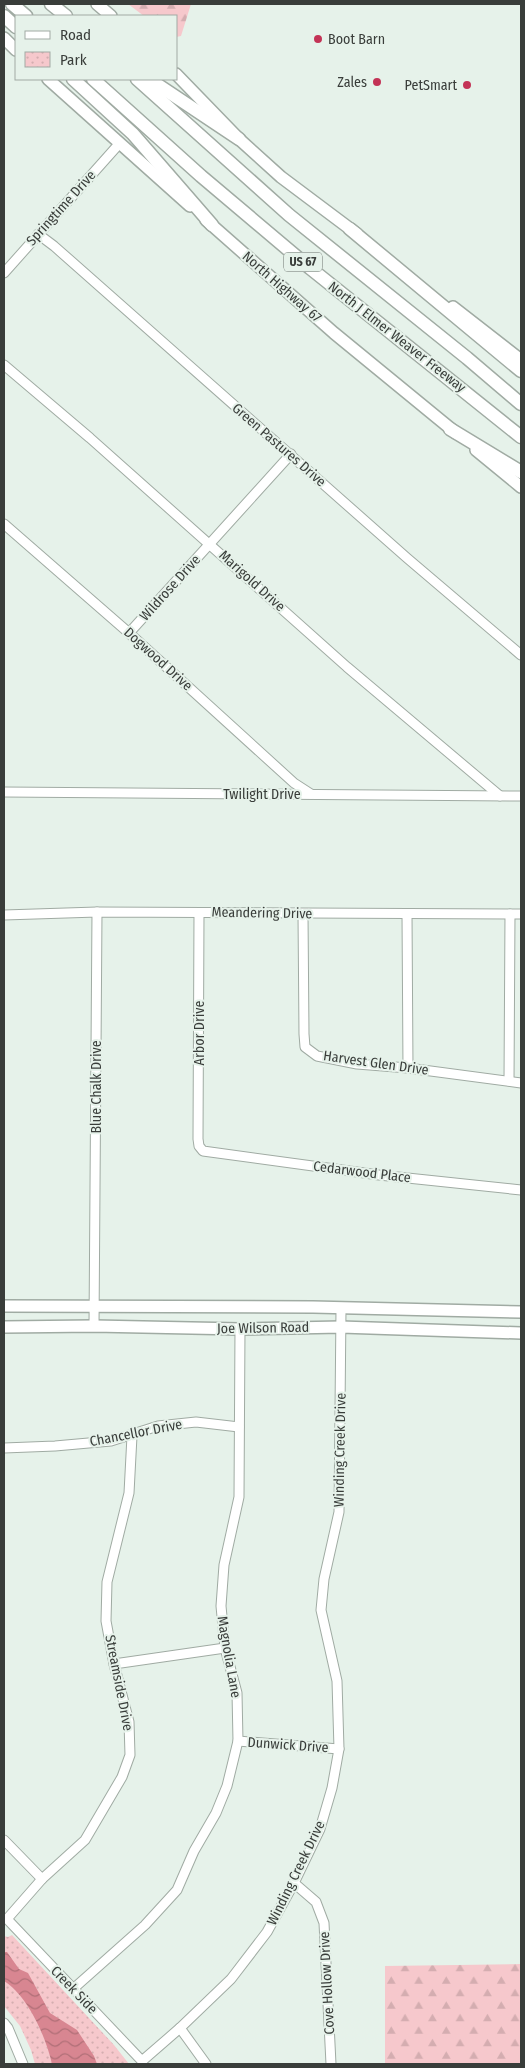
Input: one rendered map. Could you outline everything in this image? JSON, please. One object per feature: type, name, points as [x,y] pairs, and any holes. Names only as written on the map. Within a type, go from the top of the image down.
[{"type":"highway","points":[[12,4],[25,15]]},
{"type":"highway","points":[[51,4],[65,15]]},
{"type":"highway","points":[[4,16],[15,26]]},
{"type":"highway","points":[[74,80],[133,134],[212,225]]},
{"type":"highway","name":"North J Elmer Weaver Freeway","points":[[94,80],[200,176],[310,268],[476,399],[521,437]]},
{"type":"highway","name":"North J Elmer Weaver Freeway","points":[[138,80],[289,215],[467,358],[521,404]]},
{"type":"highway","points":[[150,80],[239,139]]},
{"type":"highway","points":[[350,229],[521,371]]},
{"type":"highway","points":[[450,429],[521,472]]},
{"type":"main road","points":[[97,4],[110,15]]},
{"type":"main road","points":[[4,38],[15,49]]},
{"type":"main road","points":[[178,76],[239,139],[281,177],[521,360]]},
{"type":"main road","name":"North Highway 67","points":[[49,80],[334,333],[521,488]]},
{"type":"main road","name":"Joe Wilson Road","points":[[4,1306],[341,1308],[521,1312]]},
{"type":"main road","name":"Joe Wilson Road","points":[[4,1327],[94,1326],[240,1329],[341,1327],[521,1333]]},
{"type":"street","name":"Springtime Drive","points":[[4,273],[119,144]]},
{"type":"street","name":"Green Pastures Drive","points":[[38,234],[291,454],[407,558],[521,655]]},
{"type":"street","name":"Marigold Drive","points":[[4,365],[90,438],[347,667],[500,796]]},
{"type":"street","name":"Wildrose Drive","points":[[129,633],[291,454]]},
{"type":"street","name":"Dogwood Drive","points":[[4,524],[129,633],[294,784],[312,794]]},
{"type":"street","name":"Twilight Drive","points":[[4,792],[138,795],[521,796]]},
{"type":"street","name":"Meandering Drive","points":[[4,915],[97,912],[521,914]]},
{"type":"street","name":"Blue Chalk Drive","points":[[94,1326],[97,912]]},
{"type":"street","name":"Arbor Drive","points":[[199,913],[198,1139],[199,1146],[203,1151]]},
{"type":"street","name":"Harvest Glen Drive","points":[[303,914],[305,1047],[318,1056],[357,1064],[408,1068],[521,1082]]},
{"type":"street","points":[[407,914],[408,1068]]},
{"type":"street","points":[[509,1081],[510,914]]},
{"type":"street","name":"Cedarwood Place","points":[[203,1151],[379,1175],[521,1190]]},
{"type":"street","name":"Winding Creek Drive","points":[[142,2061],[231,1979],[267,1932],[294,1883],[320,1829],[332,1788],[339,1749],[337,1681],[321,1610],[324,1579],[339,1512],[341,1308]]},
{"type":"street","name":"Magnolia Lane","points":[[73,1989],[145,1925],[177,1890],[194,1851],[216,1813],[227,1786],[238,1741],[237,1693],[225,1648],[221,1606],[224,1565],[239,1497],[240,1329]]},
{"type":"street","name":"Chancellor Drive","points":[[4,1448],[110,1441],[132,1436],[158,1426],[196,1422],[239,1427]]},
{"type":"street","name":"Streamside Drive","points":[[7,1919],[42,1879],[85,1840],[122,1777],[130,1755],[129,1722],[114,1664],[106,1621],[107,1582],[129,1493],[132,1436]]},
{"type":"street","points":[[114,1664],[225,1648]]},
{"type":"street","name":"Dunwick Drive","points":[[238,1741],[339,1749]]},
{"type":"street","points":[[4,1840],[42,1879]]},
{"type":"street","name":"Cove Hollow Drive","points":[[294,1883],[316,1902],[324,1923],[331,2064]]},
{"type":"street","name":"Creek Side","points":[[7,1919],[142,2061]]},
{"type":"street","points":[[4,2023],[8,2028],[22,2064]]},
{"type":"street","points":[[180,2028],[206,2064]]},
{"type":"green space","points":[[128,4],[191,4],[181,36],[178,37],[178,15],[143,15]]},
{"type":"green space","points":[[12,1935],[114,2045],[129,2064],[35,2064],[20,2026],[4,2006],[4,1936]]},
{"type":"green space","points":[[521,1964],[521,2064],[385,2064],[385,1966]]},
{"type":"water","points":[[4,1952],[7,1952],[19,1969],[28,1973],[50,2013],[77,2030],[97,2064],[52,2064],[35,2018],[21,1996],[4,1981]]},
{"type":"place","name":"Boot Barn","points":[[318,39]]},
{"type":"place","name":"Zales","points":[[377,82]]},
{"type":"place","name":"PetSmart","points":[[467,85]]}]
